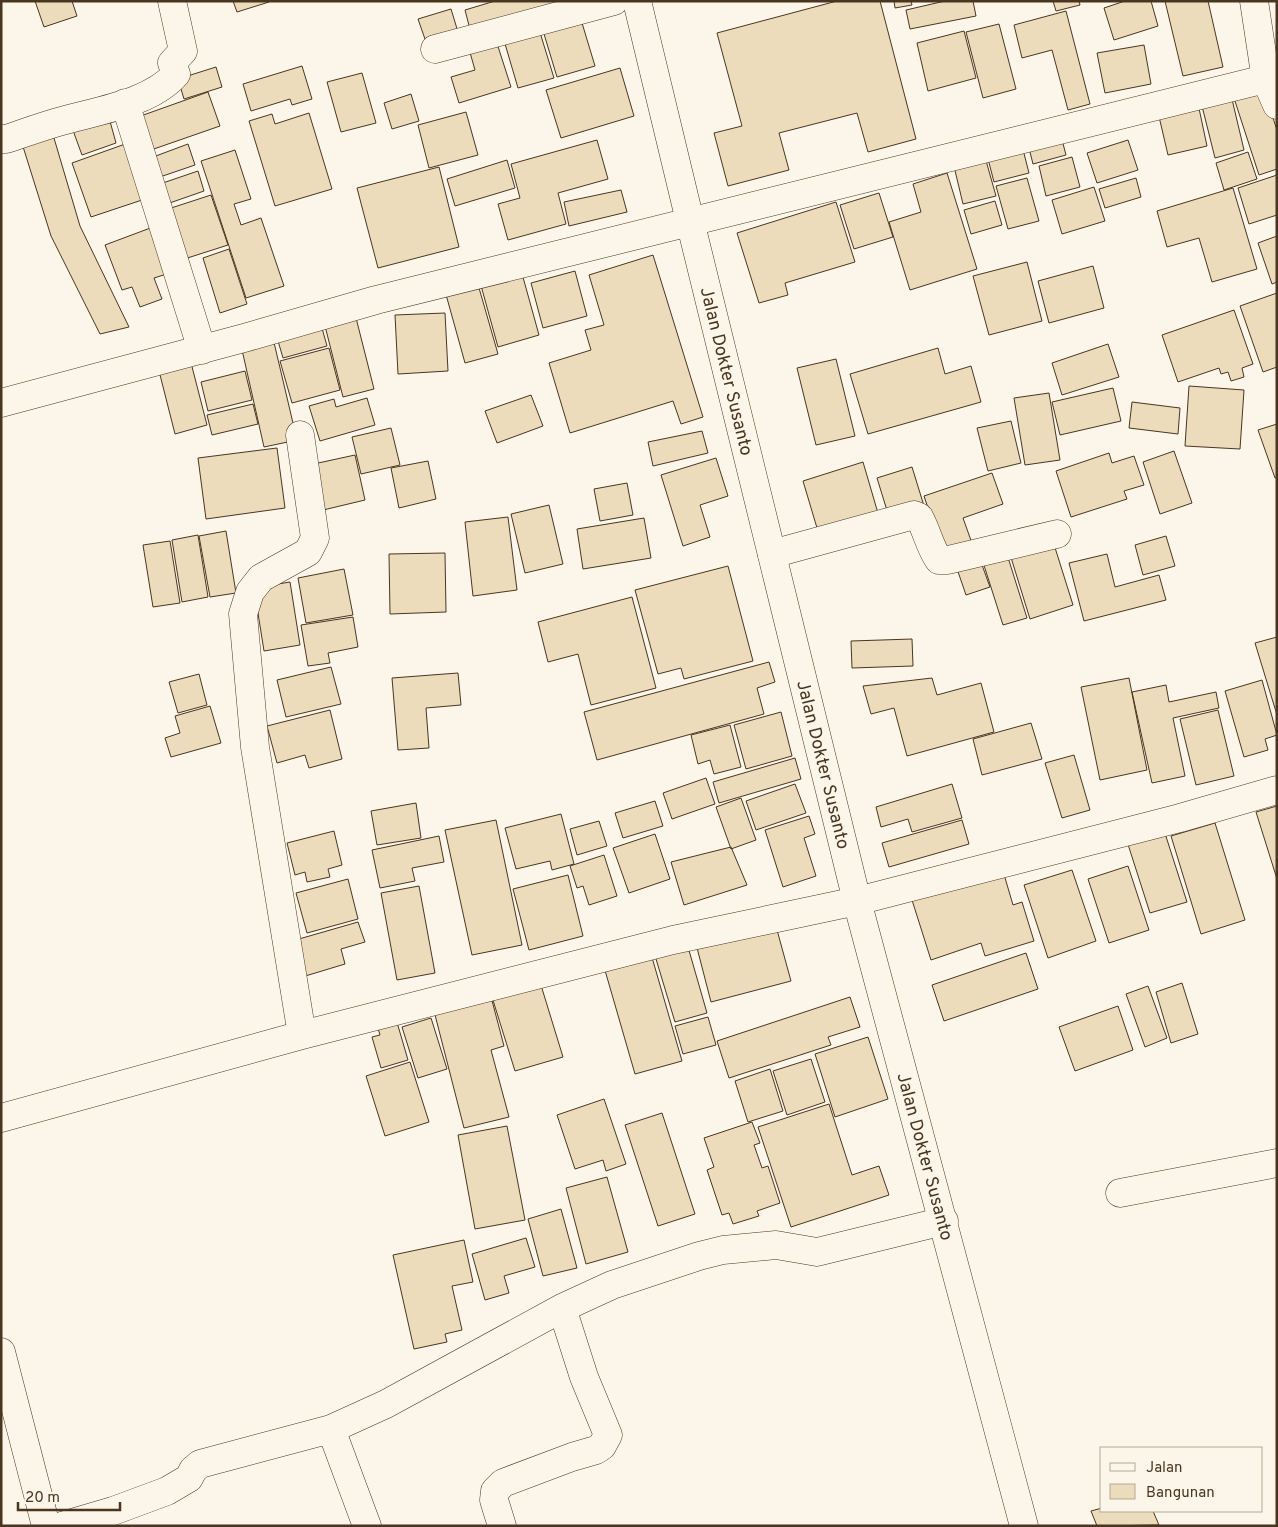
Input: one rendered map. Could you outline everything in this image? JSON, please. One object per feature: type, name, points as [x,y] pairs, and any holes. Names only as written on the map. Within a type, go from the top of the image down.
[{"type":"street","points":[[1,139],[125,103],[170,82],[176,74],[172,63],[183,51],[172,1]]},
{"type":"street","points":[[435,49],[614,1]]},
{"type":"street","name":"Jalan Dokter Susanto","points":[[637,1],[857,901],[1024,1526]]},
{"type":"street","points":[[1254,1],[1277,105]]},
{"type":"street","points":[[1,403],[202,350],[376,300],[1272,78]]},
{"type":"street","points":[[125,103],[202,350]]},
{"type":"street","points":[[300,435],[315,538],[308,552],[261,578],[250,592],[243,614],[256,747],[302,1036]]},
{"type":"street","points":[[772,554],[914,515],[920,517],[934,554],[939,560],[948,560],[1057,534]]},
{"type":"street","points":[[1,1118],[302,1036],[673,940],[857,901],[1180,818],[1277,790]]},
{"type":"street","points":[[1120,1193],[1277,1163]]},
{"type":"street","points":[[62,1526],[167,1491],[189,1478],[193,1470],[200,1464],[331,1429],[386,1404],[562,1308],[612,1285],[723,1250],[776,1245],[817,1252],[944,1222]]},
{"type":"street","points":[[502,1526],[494,1500],[495,1491],[503,1483],[596,1450],[602,1446],[608,1435],[584,1377],[562,1308]]},
{"type":"street","points":[[1,1352],[7,1396],[46,1526]]},
{"type":"street","points":[[331,1429],[367,1526]]},
{"type":"building","points":[[35,1],[72,1],[77,16],[44,27]]},
{"type":"building","points":[[233,1],[268,1],[269,2],[237,12]]},
{"type":"building","points":[[495,1],[600,1],[472,37],[465,10]]},
{"type":"building","points":[[837,1],[880,1],[916,139],[868,152],[857,113],[779,133],[789,170],[728,186],[714,133],[742,126],[717,33]]},
{"type":"building","points":[[894,1],[911,1],[912,5],[895,8]]},
{"type":"building","points":[[945,1],[973,1],[976,16],[910,29],[906,10]]},
{"type":"building","points":[[1053,1],[1079,1],[1080,5],[1056,11]]},
{"type":"building","points":[[1125,1],[1151,1],[1158,26],[1114,40],[1104,8]]},
{"type":"building","points":[[1165,1],[1208,1],[1223,67],[1183,76]]},
{"type":"building","points":[[451,9],[458,32],[426,42],[418,19]]},
{"type":"building","points":[[1066,11],[1090,104],[1068,110],[1052,50],[1022,58],[1014,25]]},
{"type":"building","points":[[579,13],[595,66],[557,77],[541,24]]},
{"type":"building","points":[[999,24],[1016,89],[983,98],[966,32]]},
{"type":"building","points":[[538,26],[554,78],[518,88],[503,37]]},
{"type":"building","points":[[964,31],[976,78],[928,91],[917,43]]},
{"type":"building","points":[[494,34],[511,87],[459,103],[451,77],[475,70],[467,42]]},
{"type":"building","points":[[1144,45],[1151,84],[1105,93],[1097,53]]},
{"type":"building","points":[[302,66],[312,99],[292,105],[290,99],[251,111],[243,84]]},
{"type":"building","points":[[216,67],[222,87],[184,99],[178,79]]},
{"type":"building","points":[[620,68],[634,116],[561,138],[546,90]]},
{"type":"building","points":[[362,73],[376,123],[341,132],[327,82]]},
{"type":"building","points":[[1262,85],[1277,130],[1277,169],[1259,175],[1233,95]]},
{"type":"building","points":[[208,92],[220,126],[148,151],[135,118]]},
{"type":"building","points":[[411,94],[419,121],[392,129],[384,103]]},
{"type":"building","points":[[1231,95],[1244,150],[1215,158],[1201,102]]},
{"type":"building","points":[[1197,99],[1207,146],[1168,155],[1157,108]]},
{"type":"building","points":[[466,112],[478,155],[429,168],[418,125]]},
{"type":"building","points":[[309,113],[332,189],[275,206],[249,121],[272,114],[275,124]]},
{"type":"building","points":[[108,114],[116,143],[82,155],[71,125]]},
{"type":"building","points":[[51,128],[80,226],[129,327],[100,334],[51,236],[20,137]]},
{"type":"building","points":[[1060,132],[1066,155],[1033,164],[1027,140]]},
{"type":"building","points":[[597,140],[608,179],[558,193],[566,224],[508,240],[498,204],[520,198],[511,164]]},
{"type":"building","points":[[1128,140],[1138,170],[1097,183],[1087,153]]},
{"type":"building","points":[[1021,142],[1029,173],[994,182],[986,151]]},
{"type":"building","points":[[128,143],[148,198],[91,217],[72,163]]},
{"type":"building","points":[[188,144],[195,165],[151,180],[145,160]]},
{"type":"building","points":[[235,150],[251,199],[234,204],[241,225],[261,218],[284,286],[246,298],[201,161]]},
{"type":"building","points":[[983,150],[996,196],[963,204],[952,158]]},
{"type":"building","points":[[1248,152],[1257,179],[1224,190],[1216,163]]},
{"type":"building","points":[[1072,157],[1080,187],[1046,196],[1039,166]]},
{"type":"building","points":[[507,160],[515,188],[455,206],[447,179]]},
{"type":"building","points":[[439,167],[459,247],[378,268],[357,188]]},
{"type":"building","points":[[198,171],[204,191],[161,206],[154,186]]},
{"type":"building","points":[[947,173],[977,269],[910,290],[889,222],[921,212],[913,184]]},
{"type":"building","points":[[1277,175],[1277,215],[1249,224],[1238,188]]},
{"type":"building","points":[[1027,178],[1039,221],[1008,229],[996,186]]},
{"type":"building","points":[[1136,178],[1141,197],[1105,208],[1099,189]]},
{"type":"building","points":[[1094,187],[1105,221],[1062,234],[1052,200]]},
{"type":"building","points":[[1233,188],[1257,269],[1212,282],[1199,238],[1167,247],[1157,211]]},
{"type":"building","points":[[621,190],[627,212],[569,226],[564,202]]},
{"type":"building","points":[[879,193],[893,237],[854,249],[840,205]]},
{"type":"building","points":[[211,195],[228,245],[178,261],[162,211]]},
{"type":"building","points":[[995,201],[1002,225],[971,234],[964,210]]},
{"type":"building","points":[[836,202],[855,262],[785,283],[788,295],[759,303],[737,233]]},
{"type":"building","points":[[153,227],[170,273],[154,278],[162,299],[140,307],[132,287],[122,290],[105,245]]},
{"type":"building","points":[[1277,236],[1277,282],[1272,284],[1258,243]]},
{"type":"building","points":[[229,249],[247,304],[220,313],[203,258]]},
{"type":"building","points":[[653,255],[703,417],[681,424],[673,401],[570,433],[549,363],[591,350],[585,330],[604,325],[589,275]]},
{"type":"building","points":[[1027,262],[1042,321],[989,335],[973,276]]},
{"type":"building","points":[[1093,266],[1104,308],[1049,323],[1038,281]]},
{"type":"building","points":[[521,270],[539,335],[498,347],[480,282]]},
{"type":"building","points":[[575,271],[587,316],[543,328],[531,283]]},
{"type":"building","points":[[477,281],[498,354],[465,363],[445,291]]},
{"type":"building","points":[[1277,293],[1277,367],[1263,372],[1240,306]]},
{"type":"building","points":[[354,310],[374,389],[343,397],[323,318]]},
{"type":"building","points":[[1234,310],[1253,364],[1242,368],[1244,377],[1231,381],[1228,372],[1221,374],[1219,368],[1178,382],[1162,335]]},
{"type":"building","points":[[445,313],[448,371],[398,374],[395,315]]},
{"type":"building","points":[[320,321],[327,346],[283,358],[276,334]]},
{"type":"building","points":[[272,334],[297,440],[264,447],[240,341]]},
{"type":"building","points":[[1108,344],[1119,377],[1062,395],[1052,363]]},
{"type":"building","points":[[329,348],[340,390],[292,403],[280,361]]},
{"type":"building","points":[[938,348],[945,374],[971,366],[981,402],[868,434],[850,374]]},
{"type":"building","points":[[189,355],[207,425],[175,434],[157,363]]},
{"type":"building","points":[[836,359],[855,436],[816,445],[797,368]]},
{"type":"building","points":[[245,371],[252,400],[208,411],[201,382]]},
{"type":"building","points":[[1189,386],[1244,390],[1240,449],[1185,446]]},
{"type":"building","points":[[1113,388],[1121,421],[1060,435],[1052,402]]},
{"type":"building","points":[[1049,393],[1060,460],[1025,465],[1014,398]]},
{"type":"building","points":[[531,395],[543,426],[497,443],[485,411]]},
{"type":"building","points":[[367,398],[375,425],[320,441],[309,406],[334,399],[336,407]]},
{"type":"building","points":[[1132,402],[1180,408],[1178,434],[1129,428]]},
{"type":"building","points":[[253,404],[258,424],[212,435],[207,415]]},
{"type":"building","points":[[1011,421],[1021,463],[988,471],[977,428]]},
{"type":"building","points":[[1277,424],[1277,477],[1275,478],[1258,430]]},
{"type":"building","points":[[391,428],[400,465],[361,474],[352,437]]},
{"type":"building","points":[[702,431],[708,453],[653,466],[648,442]]},
{"type":"building","points":[[277,448],[285,508],[206,519],[198,458]]},
{"type":"building","points":[[1174,451],[1192,503],[1160,514],[1143,462]]},
{"type":"building","points":[[1109,453],[1112,463],[1134,456],[1144,485],[1124,491],[1127,499],[1071,517],[1056,471]]},
{"type":"building","points":[[355,455],[365,500],[319,511],[309,465]]},
{"type":"building","points":[[716,458],[728,496],[700,505],[710,537],[683,546],[661,475]]},
{"type":"building","points":[[428,461],[436,499],[399,508],[391,468]]},
{"type":"building","points":[[863,462],[880,520],[820,538],[803,481]]},
{"type":"building","points":[[912,467],[924,506],[889,517],[877,478]]},
{"type":"building","points":[[992,473],[1003,504],[963,518],[973,546],[944,556],[924,496]]},
{"type":"building","points":[[627,483],[633,515],[600,521],[594,489]]},
{"type":"building","points":[[549,505],[563,564],[525,573],[511,514]]},
{"type":"building","points":[[508,517],[517,590],[473,596],[465,522]]},
{"type":"building","points":[[644,518],[651,558],[583,569],[577,529]]},
{"type":"building","points":[[226,531],[236,593],[210,597],[199,536]]},
{"type":"building","points":[[198,535],[208,597],[182,602],[172,540]]},
{"type":"building","points":[[1166,536],[1175,566],[1143,575],[1135,545]]},
{"type":"building","points":[[1052,538],[1073,605],[1030,619],[1009,551]]},
{"type":"building","points":[[170,541],[180,603],[153,607],[143,545]]},
{"type":"building","points":[[1006,551],[1027,618],[1003,625],[982,559]]},
{"type":"building","points":[[445,553],[446,612],[390,614],[389,554]]},
{"type":"building","points":[[978,554],[990,587],[966,595],[955,563]]},
{"type":"building","points":[[1107,554],[1115,587],[1159,575],[1166,600],[1084,621],[1069,563]]},
{"type":"building","points":[[728,566],[753,661],[684,679],[681,668],[658,674],[635,590]]},
{"type":"building","points":[[344,569],[353,615],[306,623],[298,578]]},
{"type":"building","points":[[290,582],[300,645],[264,651],[254,588]]},
{"type":"building","points":[[632,597],[656,688],[591,705],[578,654],[548,662],[538,622]]},
{"type":"building","points":[[353,617],[358,647],[328,653],[330,663],[308,666],[301,625]]},
{"type":"building","points":[[1277,637],[1277,715],[1255,643]]},
{"type":"building","points":[[912,639],[913,666],[852,668],[851,641]]},
{"type":"building","points":[[769,662],[775,682],[757,688],[764,714],[597,760],[584,712]]},
{"type":"building","points":[[331,667],[341,704],[286,717],[277,680]]},
{"type":"building","points":[[458,673],[461,705],[426,708],[429,748],[398,750],[392,678]]},
{"type":"building","points":[[199,674],[207,705],[178,713],[169,682]]},
{"type":"building","points":[[932,678],[937,695],[981,683],[994,732],[907,756],[894,708],[871,714],[863,686]]},
{"type":"building","points":[[1129,678],[1147,770],[1100,780],[1081,687]]},
{"type":"building","points":[[1262,680],[1277,735],[1265,739],[1268,750],[1244,757],[1225,691]]},
{"type":"building","points":[[1166,685],[1169,702],[1216,692],[1219,708],[1173,718],[1185,776],[1152,783],[1132,692]]},
{"type":"building","points":[[210,706],[221,743],[171,757],[165,738],[180,733],[175,716]]},
{"type":"building","points":[[330,710],[342,759],[309,768],[305,755],[277,763],[267,726]]},
{"type":"building","points":[[1218,710],[1234,776],[1196,785],[1180,719]]},
{"type":"building","points":[[781,712],[792,756],[746,769],[734,725]]},
{"type":"building","points":[[1031,723],[1042,759],[982,775],[973,739]]},
{"type":"building","points":[[730,725],[741,767],[714,774],[710,760],[698,764],[691,735]]},
{"type":"building","points":[[1074,755],[1090,810],[1062,818],[1045,763]]},
{"type":"building","points":[[795,758],[801,779],[719,803],[713,782]]},
{"type":"building","points":[[706,778],[715,804],[672,819],[663,793]]},
{"type":"building","points":[[795,784],[806,813],[756,830],[746,801]]},
{"type":"building","points":[[952,784],[962,818],[912,832],[908,819],[881,827],[876,807]]},
{"type":"building","points":[[741,798],[756,840],[731,849],[716,807]]},
{"type":"building","points":[[655,801],[663,826],[623,838],[615,813]]},
{"type":"building","points":[[416,803],[421,838],[377,845],[371,811]]},
{"type":"building","points":[[1277,806],[1277,879],[1256,812]]},
{"type":"building","points":[[561,814],[574,864],[552,870],[550,861],[516,869],[505,828]]},
{"type":"building","points":[[809,816],[815,834],[804,838],[816,876],[783,887],[765,830]]},
{"type":"building","points":[[496,820],[522,945],[472,955],[445,830]]},
{"type":"building","points":[[962,820],[969,844],[889,867],[882,843]]},
{"type":"building","points":[[599,821],[607,846],[577,855],[570,829]]},
{"type":"building","points":[[1215,823],[1245,920],[1201,934],[1171,836]]},
{"type":"building","points":[[1162,824],[1187,902],[1150,913],[1125,835]]},
{"type":"building","points":[[334,831],[342,865],[328,869],[330,877],[307,882],[305,872],[295,875],[287,843]]},
{"type":"building","points":[[655,834],[670,879],[629,893],[613,848]]},
{"type":"building","points":[[439,836],[444,862],[412,868],[415,881],[380,888],[372,850]]},
{"type":"building","points":[[731,847],[747,885],[684,905],[671,862]]},
{"type":"building","points":[[604,855],[617,896],[589,905],[583,886],[577,888],[570,866]]},
{"type":"building","points":[[1128,866],[1149,930],[1109,943],[1088,879]]},
{"type":"building","points":[[1072,870],[1096,941],[1048,958],[1024,885]]},
{"type":"building","points":[[1003,871],[1013,905],[1022,902],[1034,941],[985,956],[981,943],[931,960],[912,900]]},
{"type":"building","points":[[568,875],[583,936],[529,950],[513,889]]},
{"type":"building","points":[[348,879],[358,919],[307,933],[296,893]]},
{"type":"building","points":[[419,886],[435,973],[397,980],[381,893]]},
{"type":"building","points":[[774,919],[791,981],[711,1002],[695,940]]},
{"type":"building","points":[[358,922],[365,942],[341,949],[345,964],[302,977],[292,941]]},
{"type":"building","points":[[686,940],[707,1013],[675,1022],[653,949]]},
{"type":"building","points":[[649,947],[682,1061],[635,1074],[602,960]]},
{"type":"building","points":[[1026,953],[1038,989],[944,1021],[932,985]]},
{"type":"building","points":[[540,982],[563,1057],[515,1071],[492,997]]},
{"type":"building","points":[[1182,983],[1198,1034],[1171,1043],[1156,992]]},
{"type":"building","points":[[1148,986],[1167,1038],[1145,1047],[1126,994]]},
{"type":"building","points":[[490,993],[504,1046],[491,1050],[509,1117],[464,1128],[433,1007]]},
{"type":"building","points":[[850,997],[860,1027],[828,1037],[831,1045],[729,1078],[717,1041]]},
{"type":"building","points":[[1118,1006],[1133,1050],[1075,1071],[1059,1027]]},
{"type":"building","points":[[394,1012],[408,1060],[381,1068],[372,1037],[380,1035],[375,1018]]},
{"type":"building","points":[[708,1017],[716,1045],[683,1054],[675,1026]]},
{"type":"building","points":[[431,1018],[447,1069],[418,1078],[402,1027]]},
{"type":"building","points":[[868,1037],[888,1099],[835,1117],[815,1054]]},
{"type":"building","points":[[811,1059],[825,1102],[787,1115],[773,1071]]},
{"type":"building","points":[[410,1062],[429,1122],[385,1136],[366,1076]]},
{"type":"building","points":[[770,1069],[783,1111],[748,1122],[735,1081]]},
{"type":"building","points":[[604,1099],[626,1164],[606,1171],[603,1160],[575,1169],[557,1115]]},
{"type":"building","points":[[829,1104],[852,1175],[879,1166],[889,1195],[791,1227],[758,1127]]},
{"type":"building","points":[[662,1113],[695,1214],[658,1226],[625,1125]]},
{"type":"building","points":[[752,1122],[760,1143],[754,1145],[762,1168],[768,1166],[780,1203],[757,1211],[759,1216],[733,1224],[729,1213],[722,1215],[707,1170],[714,1167],[704,1138]]},
{"type":"building","points":[[507,1126],[525,1220],[475,1229],[458,1135]]},
{"type":"building","points":[[607,1177],[628,1252],[586,1264],[566,1188]]},
{"type":"building","points":[[561,1209],[577,1268],[543,1276],[528,1219]]},
{"type":"building","points":[[526,1238],[535,1267],[504,1276],[509,1293],[485,1300],[472,1254]]},
{"type":"building","points":[[464,1240],[473,1282],[452,1286],[462,1330],[445,1334],[447,1342],[414,1349],[393,1255]]},
{"type":"building","points":[[1100,1509],[1100,1512],[1153,1512],[1159,1525],[1097,1526],[1091,1511]]}]
